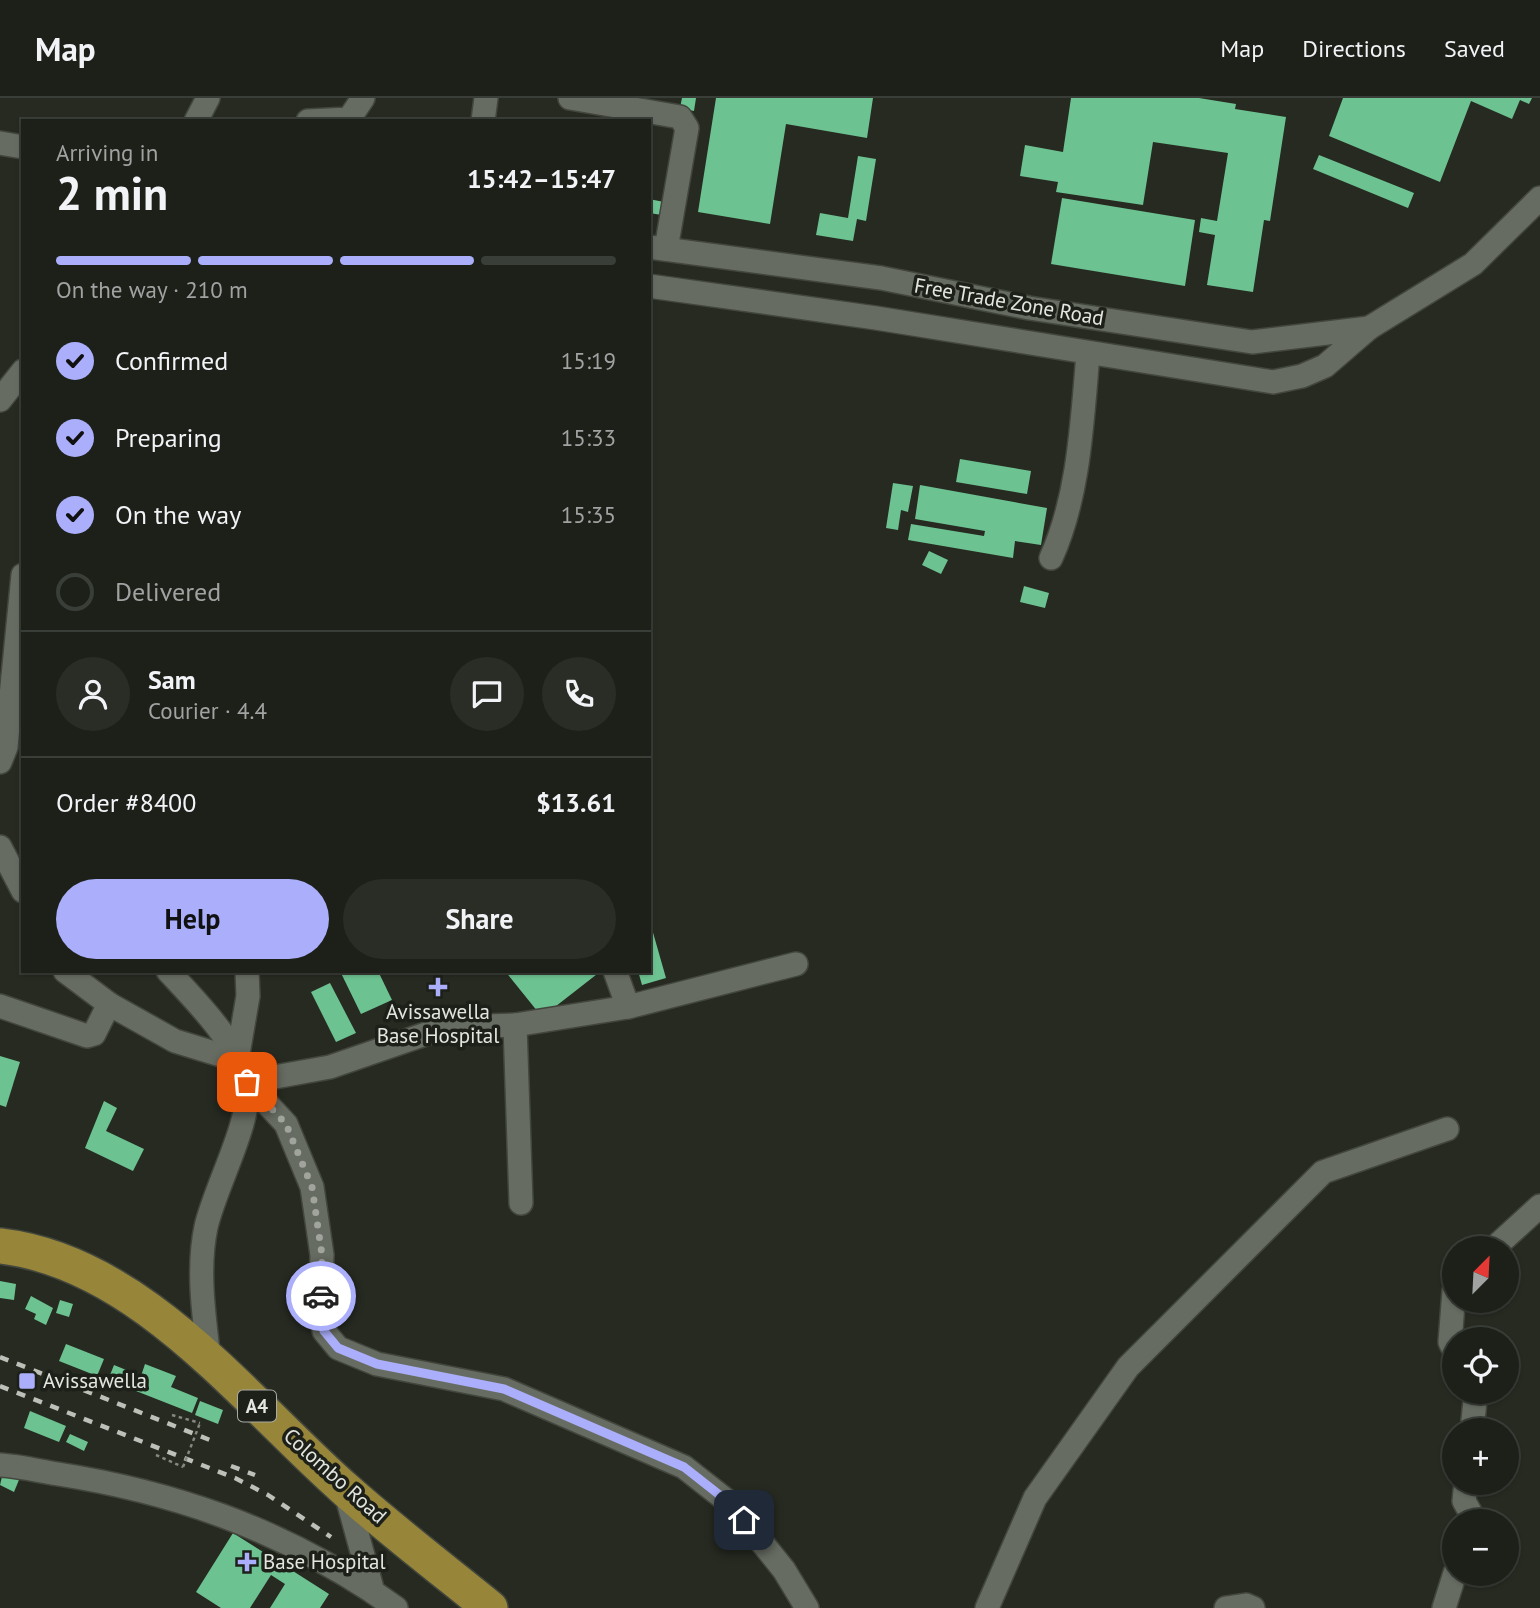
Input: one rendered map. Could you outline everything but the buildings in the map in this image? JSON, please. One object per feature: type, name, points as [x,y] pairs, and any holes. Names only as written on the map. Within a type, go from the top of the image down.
[{"type":"highway","name":"Colombo Road","points":[[0,1246],[65,1260],[146,1308],[209,1359],[345,1490],[490,1608]]},
{"type":"street","points":[[197,119],[208,98]]},
{"type":"street","points":[[349,119],[363,98]]},
{"type":"street","points":[[483,119],[486,98]]},
{"type":"street","points":[[570,98],[624,103],[680,117],[687,128],[657,248]]},
{"type":"street","points":[[0,143],[21,147]]},
{"type":"street","name":"Free Trade Zone Road","points":[[651,286],[876,318],[1273,382],[1301,376],[1325,366],[1369,328],[1473,264],[1540,198]]},
{"type":"street","name":"Free Trade Zone Road","points":[[657,248],[881,278],[1029,308],[1252,342],[1369,328]]},
{"type":"street","points":[[1051,558],[1066,526],[1073,492],[1088,354]]},
{"type":"street","points":[[0,400],[21,374]]},
{"type":"street","points":[[0,762],[6,747],[21,595]]},
{"type":"street","points":[[0,847],[21,887]]},
{"type":"street","points":[[247,1082],[331,1067],[446,1027],[514,1025],[628,1007],[796,964]]},
{"type":"street","points":[[68,973],[109,1004],[175,1041],[237,1060]]},
{"type":"street","points":[[170,973],[209,1014],[247,1082],[286,1124],[312,1187],[322,1255],[322,1320],[324,1331],[338,1348],[377,1364],[504,1389],[684,1467],[731,1504],[784,1570],[807,1608]]},
{"type":"street","points":[[237,1060],[248,996],[247,973]]},
{"type":"street","points":[[616,973],[628,1007]]},
{"type":"street","points":[[0,1006],[87,1036],[94,1034],[109,1004]]},
{"type":"street","points":[[514,1025],[521,1203]]},
{"type":"street","points":[[209,1359],[202,1297],[206,1228],[247,1105],[247,1082]]},
{"type":"street","points":[[987,1608],[1035,1498],[1128,1367],[1323,1172],[1447,1129]]},
{"type":"street","points":[[1507,1236],[1540,1206]]},
{"type":"street","points":[[0,1465],[108,1481],[238,1519],[329,1563],[396,1608]]},
{"type":"street","points":[[345,1490],[373,1592]]},
{"type":"street","points":[[1444,1608],[1451,1586]]},
{"type":"street","points":[[1226,1608],[1245,1605],[1253,1608]]},
{"type":"path","points":[[156,1455],[183,1467],[200,1423],[172,1415]]},
{"type":"railway","points":[[0,1357],[215,1442]]},
{"type":"railway","points":[[0,1386],[235,1478],[268,1495],[331,1537]]},
{"type":"railway","points":[[231,1466],[255,1475]]},
{"type":"way so far","points":[[247,1082],[286,1124],[312,1187],[322,1255],[321,1296]]},
{"type":"place","name":"Avissawella Base Hospital","points":[[438,987]]},
{"type":"place","name":"Avissawella","points":[[27,1381]]},
{"type":"place","name":"Base Hospital","points":[[247,1562]]},
{"type":"route","points":[[321,1296],[320,1309],[324,1331],[338,1348],[377,1364],[504,1389],[684,1467],[731,1504],[744,1520]]}]
